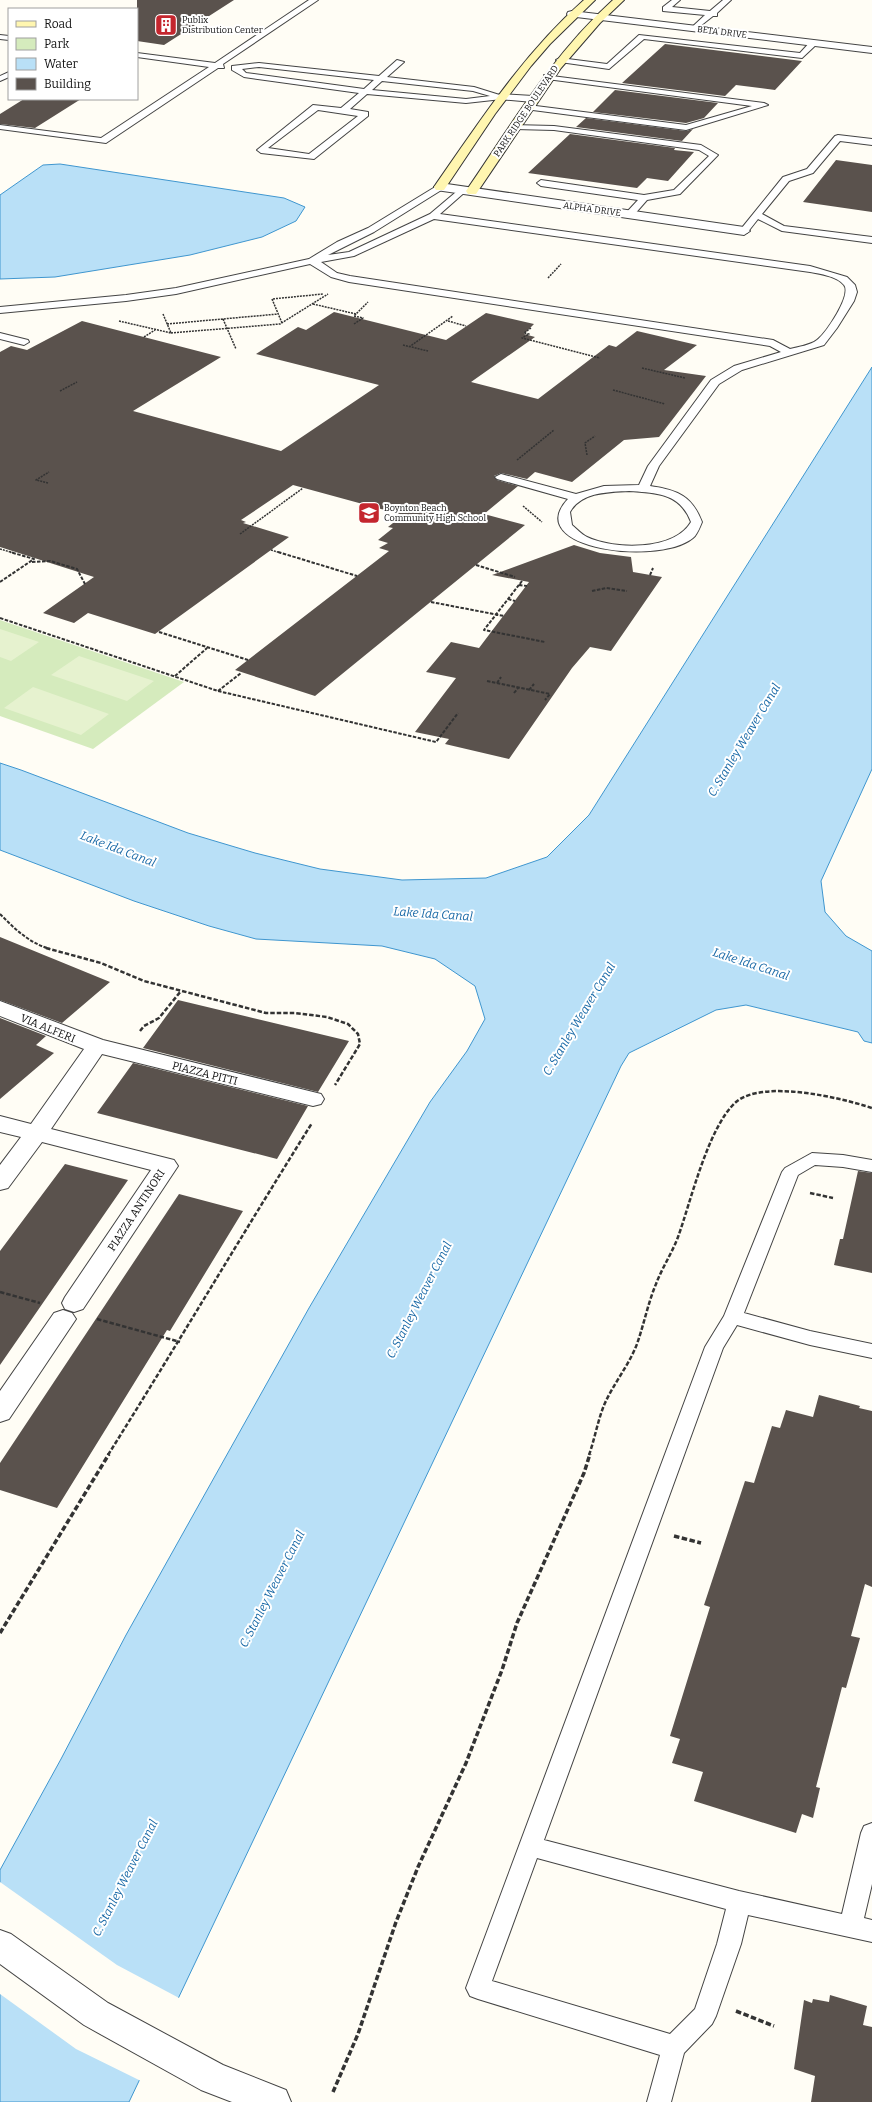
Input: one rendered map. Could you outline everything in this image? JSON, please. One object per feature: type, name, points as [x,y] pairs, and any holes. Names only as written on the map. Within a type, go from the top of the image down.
[{"type":"street","points":[[440,187],[527,62],[550,35],[572,14],[590,0]]},
{"type":"street","name":"PARK RIDGE BOULEVARD","points":[[467,191],[515,127],[547,77],[560,60],[600,17],[619,0]]},
{"type":"street","name":"BETA DRIVE","points":[[572,14],[872,50]]},
{"type":"street","points":[[502,97],[530,103]]},
{"type":"street","name":"ALPHA DRIVE","points":[[440,187],[744,231]]},
{"type":"street","name":"VIA ALFERI","points":[[0,1008],[65,1036],[97,1046]]},
{"type":"street","points":[[0,1182],[36,1134],[97,1046]]},
{"type":"street","name":"PIAZZA PITTI","points":[[97,1046],[313,1099]]},
{"type":"street","points":[[0,1124],[36,1134]]},
{"type":"street","name":"PIAZZA ANTINORI","points":[[0,1412],[166,1166],[36,1134]]},
{"type":"street","points":[[0,1945],[96,2014],[213,2078],[274,2102]]},
{"type":"lane","points":[[0,127],[103,141],[314,0]]},
{"type":"lane","points":[[676,0],[666,9],[713,15]]},
{"type":"lane","points":[[699,29],[715,18],[713,15],[727,0]]},
{"type":"lane","points":[[560,60],[609,66],[642,36],[802,56],[814,43]]},
{"type":"lane","points":[[138,55],[235,68],[259,65],[474,89],[502,97]]},
{"type":"lane","points":[[343,111],[365,114],[311,156],[261,150],[316,108],[343,111],[400,62]]},
{"type":"lane","points":[[235,68],[244,75],[366,92],[466,101],[502,97]]},
{"type":"lane","points":[[530,103],[686,128],[764,105],[547,77]]},
{"type":"lane","points":[[515,127],[554,128],[701,148],[714,155],[677,192],[644,198],[541,183]]},
{"type":"lane","points":[[744,231],[786,179],[810,171],[838,138],[872,142]]},
{"type":"lane","points":[[312,261],[340,244],[372,230],[440,187]]},
{"type":"lane","points":[[0,310],[126,298],[176,291],[312,261],[351,254],[433,216],[467,191]]},
{"type":"lane","points":[[630,214],[644,198]]},
{"type":"lane","points":[[757,215],[782,228],[872,240]]},
{"type":"lane","points":[[433,216],[810,270],[844,279],[850,285],[852,292],[849,301],[820,343],[738,368],[716,382],[661,455],[643,489]]},
{"type":"lane","points":[[312,261],[334,275],[349,279],[773,343],[790,353]]},
{"type":"lane","points":[[0,336],[24,342]]},
{"type":"lane","points":[[501,477],[578,498]]},
{"type":"lane","points":[[607,489],[643,489],[670,495],[689,506],[696,519],[695,526],[691,533],[673,543],[653,548],[631,550],[601,546],[578,536],[565,524],[563,516],[565,510],[570,503],[578,498],[607,489]]},
{"type":"lane","points":[[674,2047],[478,1988],[529,1846],[714,1347],[733,1317],[791,1172],[812,1159],[843,1161],[872,1166]]},
{"type":"lane","points":[[733,1317],[810,1338],[872,1351]]},
{"type":"lane","points":[[529,1846],[739,1902],[862,1928],[872,1833]]},
{"type":"lane","points":[[659,2102],[674,2047],[704,2016],[729,1944],[739,1902]]},
{"type":"path","points":[[548,278],[561,264]]},
{"type":"path","points":[[113,319],[171,334],[282,323],[334,290]]},
{"type":"path","points":[[282,323],[272,299],[328,294]]},
{"type":"path","points":[[356,314],[370,301]]},
{"type":"path","points":[[312,304],[356,314]]},
{"type":"path","points":[[160,309],[171,334]]},
{"type":"path","points":[[409,347],[447,321],[455,313]]},
{"type":"path","points":[[167,324],[278,314]]},
{"type":"path","points":[[354,324],[363,318],[354,316],[356,314]]},
{"type":"path","points":[[223,319],[236,349]]},
{"type":"path","points":[[447,321],[466,326]]},
{"type":"path","points":[[535,325],[524,333],[528,334],[522,338],[600,358]]},
{"type":"path","points":[[144,337],[156,330]]},
{"type":"path","points":[[403,345],[428,351]]},
{"type":"path","points":[[642,368],[685,378]]},
{"type":"path","points":[[60,391],[77,382]]},
{"type":"path","points":[[613,390],[665,404]]},
{"type":"path","points":[[501,477],[497,476],[554,430]]},
{"type":"path","points":[[587,455],[585,443],[595,436]]},
{"type":"path","points":[[48,483],[36,480],[49,472]]},
{"type":"path","points":[[240,534],[303,488]]},
{"type":"path","points":[[522,506],[542,522]]},
{"type":"path","points":[[0,549],[34,560],[0,582]]},
{"type":"path","points":[[271,550],[357,576]]},
{"type":"path","points":[[30,562],[50,561],[77,569],[85,584]]},
{"type":"path","points":[[476,565],[515,577]]},
{"type":"path","points":[[522,581],[484,630],[545,642]]},
{"type":"path","points":[[519,585],[527,586]]},
{"type":"path","points":[[592,591],[606,588],[627,591]]},
{"type":"path","points":[[508,599],[515,601]]},
{"type":"path","points":[[431,602],[504,616]]},
{"type":"path","points":[[0,618],[65,641],[175,676],[181,680],[218,691],[436,742],[458,714]]},
{"type":"path","points":[[159,632],[248,660]]},
{"type":"path","points":[[175,676],[207,647]]},
{"type":"path","points":[[218,691],[241,673]]},
{"type":"path","points":[[497,683],[501,677]]},
{"type":"path","points":[[487,681],[550,694],[545,700]]},
{"type":"path","points":[[529,690],[534,684]]},
{"type":"path","points":[[514,693],[518,688]]},
{"type":"path","points":[[0,914],[21,935],[42,947],[101,963],[144,982],[266,1013],[327,1017],[348,1024],[358,1034],[360,1044],[333,1089]]},
{"type":"path","points":[[141,1035],[140,1030],[144,1026],[159,1018],[180,991]]},
{"type":"path","points":[[333,2092],[358,2034],[396,1922],[415,1874],[466,1763],[502,1670],[516,1623],[584,1473],[605,1404],[636,1346],[656,1284],[678,1238],[691,1193],[726,1113],[737,1101],[751,1094],[769,1091],[790,1091],[850,1101],[872,1108]]},
{"type":"path","points":[[0,1633],[68,1519],[192,1322],[256,1211],[313,1121]]},
{"type":"path","points":[[806,1192],[833,1198]]},
{"type":"path","points":[[670,1535],[700,1543]]},
{"type":"path","points":[[738,2012],[774,2026]]},
{"type":"green space","points":[[0,620],[184,682],[93,749],[0,716]]},
{"type":"green space","points":[[0,629],[39,642],[11,661],[0,657]]},
{"type":"green space","points":[[79,656],[154,681],[127,701],[51,675]]},
{"type":"green space","points":[[33,687],[109,714],[81,735],[4,708]]},
{"type":"water","points":[[60,164],[284,198],[305,207],[296,221],[262,237],[190,255],[55,277],[0,279],[0,195],[43,165]]},
{"type":"water","points":[[872,367],[872,769],[821,881],[825,912],[846,936],[872,951],[872,1043],[864,1041],[858,1032],[746,1005],[716,1010],[629,1053],[621,1066],[129,2102],[0,2102],[0,1870],[61,1759],[126,1635],[309,1308],[430,1102],[467,1051],[485,1019],[475,986],[435,959],[382,946],[256,939],[209,926],[134,901],[0,850],[0,763],[188,833],[255,853],[320,869],[402,880],[486,878],[547,857],[589,815]]},
{"type":"pier","points":[[0,1882],[117,1965],[181,1999],[141,2081],[76,2049],[0,1994]]},
{"type":"building","name":"Publix Distribution Center","points":[[137,0],[234,0],[164,45],[138,41]]},
{"type":"building","points":[[665,44],[802,61],[775,90],[736,85],[725,96],[622,83]]},
{"type":"building","points":[[615,90],[718,103],[704,118],[686,123],[593,112]]},
{"type":"building","points":[[22,100],[79,100],[35,128],[0,124],[0,114]]},
{"type":"building","points":[[586,118],[686,131],[693,129],[682,141],[576,127]]},
{"type":"building","points":[[570,134],[675,148],[674,150],[694,152],[668,181],[647,178],[637,188],[528,173]]},
{"type":"building","points":[[836,160],[872,165],[872,212],[803,202]]},
{"type":"building","points":[[334,312],[446,340],[486,313],[534,324],[524,334],[535,337],[471,382],[538,399],[609,345],[616,347],[637,331],[697,345],[664,370],[706,376],[659,437],[624,440],[572,482],[535,472],[527,479],[501,473],[494,476],[497,480],[518,486],[484,514],[525,525],[315,696],[235,670],[389,551],[379,548],[388,543],[378,540],[393,528],[388,527],[403,515],[293,485],[241,520],[246,522],[243,523],[289,537],[155,634],[88,613],[74,623],[43,613],[94,577],[0,547],[0,352],[11,346],[27,350],[82,321],[221,357],[133,411],[281,451],[379,385],[256,354],[298,327],[306,330]]},
{"type":"building","points":[[574,545],[600,553],[631,557],[633,572],[662,577],[611,651],[590,647],[572,668],[509,759],[445,744],[449,739],[415,732],[456,678],[426,672],[451,642],[479,648],[529,582],[492,575]]},
{"type":"building","points":[[0,937],[110,982],[62,1023],[0,1000]]},
{"type":"building","points":[[178,1000],[349,1041],[318,1092],[143,1048]]},
{"type":"building","points":[[0,1018],[46,1036],[36,1045],[54,1053],[0,1099]]},
{"type":"building","points":[[133,1063],[308,1106],[277,1159],[97,1113]]},
{"type":"building","points":[[65,1164],[128,1180],[0,1365],[0,1251]]},
{"type":"building","points":[[858,1171],[872,1173],[872,1273],[834,1265],[840,1239],[843,1239]]},
{"type":"building","points":[[179,1194],[243,1211],[170,1331],[167,1330],[57,1508],[0,1490],[0,1463]]},
{"type":"building","points":[[819,1395],[860,1406],[859,1408],[872,1411],[872,1587],[865,1584],[851,1636],[860,1638],[846,1688],[842,1687],[816,1787],[820,1788],[813,1818],[802,1814],[796,1833],[694,1801],[703,1772],[672,1763],[680,1739],[670,1736],[710,1607],[704,1605],[745,1481],[754,1483],[772,1426],[780,1428],[786,1410],[813,1417]]},
{"type":"building","points":[[830,1995],[867,2006],[863,2025],[872,2027],[872,2102],[811,2102],[815,2076],[794,2069],[804,2000],[812,2003],[813,1999],[829,2002]]},
{"type":"place","name":"Publix Distribution Center","points":[[166,25]]},
{"type":"place","name":"Boynton Beach Community High School","points":[[369,513]]},
{"type":"water label","name":"C. Stanley Weaver Canal","points":[[744,740]]},
{"type":"water label","name":"Lake Ida Canal","points":[[118,849]]},
{"type":"water label","name":"Lake Ida Canal","points":[[433,914]]},
{"type":"water label","name":"Lake Ida Canal","points":[[751,964]]},
{"type":"water label","name":"C. Stanley Weaver Canal","points":[[579,1019]]},
{"type":"water label","name":"C. Stanley Weaver Canal","points":[[419,1300]]},
{"type":"water label","name":"C. Stanley Weaver Canal","points":[[272,1589]]},
{"type":"water label","name":"C. Stanley Weaver Canal","points":[[125,1878]]}]
